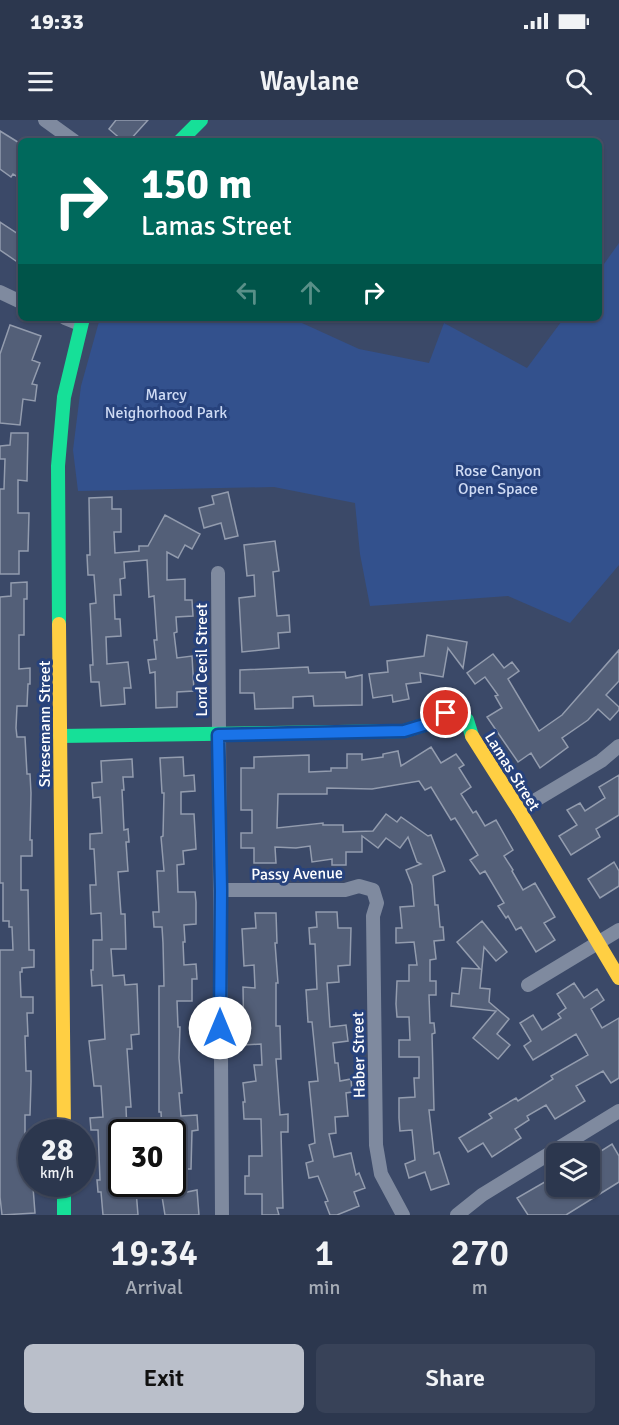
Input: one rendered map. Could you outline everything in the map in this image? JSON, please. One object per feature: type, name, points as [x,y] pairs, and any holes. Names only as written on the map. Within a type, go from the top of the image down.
[{"type":"street","points":[[45,120],[70,138]]},
{"type":"street","points":[[183,138],[201,120]]},
{"type":"street","points":[[0,292],[18,301]]},
{"type":"street","name":"Stresemann Street","points":[[64,1119],[58,466],[64,397],[81,321]]},
{"type":"street","name":"Lord Cecil Street","points":[[218,573],[222,1215]]},
{"type":"street","name":"Lamas Street","points":[[60,736],[404,731],[434,722],[446,713],[458,711],[467,720],[470,733],[519,810],[619,978]]},
{"type":"street","points":[[519,810],[601,761],[619,746]]},
{"type":"street","name":"Passy Avenue","points":[[221,890],[345,890],[359,886],[372,890]]},
{"type":"street","name":"Haber Street","points":[[372,890],[377,903],[373,916],[376,1145],[381,1174],[403,1215]]},
{"type":"street","points":[[528,985],[619,930]]},
{"type":"street","points":[[457,1215],[482,1195],[619,1111]]},
{"type":"street","points":[[64,1197],[64,1215]]},
{"type":"green space","points":[[619,243],[619,565],[570,623],[508,596],[370,606],[360,554],[355,503],[274,487],[78,491],[73,450],[81,386],[99,321],[298,321],[359,349],[429,363],[444,323],[527,368],[562,321],[602,321],[602,267]]},
{"type":"building","points":[[116,120],[148,120],[132,138],[120,138],[109,129]]},
{"type":"building","points":[[0,131],[18,142],[18,177],[13,174],[11,177],[0,169]]},
{"type":"building","points":[[0,222],[18,234],[18,258],[16,261],[0,250]]},
{"type":"building","points":[[10,325],[41,336],[32,360],[40,363],[32,384],[37,385],[35,401],[23,399],[20,425],[0,423],[0,354]]},
{"type":"building","points":[[11,433],[28,433],[27,481],[18,480],[18,513],[29,513],[28,551],[19,551],[19,574],[0,574],[0,489],[4,489],[5,459],[0,459],[0,446],[10,445]]},
{"type":"building","points":[[228,492],[238,536],[225,539],[221,523],[204,528],[199,508],[214,504],[212,496]]},
{"type":"building","points":[[112,497],[112,509],[121,509],[121,532],[114,532],[115,553],[139,551],[139,546],[148,546],[165,515],[200,534],[192,549],[185,545],[178,558],[167,552],[167,580],[185,579],[185,600],[192,600],[193,616],[176,617],[177,632],[174,633],[177,658],[192,656],[194,691],[177,692],[177,707],[156,708],[155,672],[150,673],[148,660],[156,659],[154,640],[157,640],[154,596],[149,597],[147,560],[124,562],[125,578],[120,579],[121,595],[114,595],[115,619],[120,619],[121,636],[106,637],[107,664],[128,662],[131,688],[124,688],[125,704],[101,706],[99,682],[91,682],[90,665],[93,665],[90,604],[96,603],[94,575],[88,575],[89,498]]},
{"type":"building","points":[[275,541],[279,571],[273,572],[277,616],[289,615],[290,632],[278,633],[279,648],[242,652],[239,598],[255,596],[254,575],[247,576],[244,545]]},
{"type":"building","points":[[27,582],[27,599],[24,599],[24,635],[19,635],[19,669],[30,668],[30,684],[28,684],[27,706],[17,706],[16,728],[17,737],[25,737],[27,774],[30,774],[32,856],[21,856],[21,890],[28,890],[29,950],[34,950],[34,967],[22,968],[20,972],[21,997],[33,997],[33,1013],[27,1013],[28,1036],[25,1036],[26,1071],[31,1071],[30,1115],[25,1115],[25,1119],[18,1119],[18,1197],[34,1197],[35,1213],[2,1215],[0,1197],[0,950],[13,950],[12,927],[9,927],[9,921],[3,921],[3,883],[0,883],[0,597],[11,596],[11,583]]},
{"type":"building","points":[[427,635],[467,642],[463,668],[448,648],[443,677],[420,673],[421,682],[406,684],[409,699],[393,702],[392,695],[373,698],[369,674],[388,672],[387,661],[424,656]]},
{"type":"building","points":[[619,650],[619,681],[606,695],[619,707],[619,710],[610,720],[598,709],[588,720],[562,738],[568,747],[540,768],[531,753],[518,762],[487,717],[502,708],[495,696],[498,695],[485,677],[475,684],[467,673],[493,654],[504,668],[512,662],[519,671],[508,679],[539,731],[562,715]]},
{"type":"building","points":[[308,667],[309,673],[345,672],[346,678],[362,675],[362,705],[314,706],[313,696],[293,697],[293,708],[255,709],[254,693],[240,693],[240,670]]},
{"type":"building","points":[[431,747],[441,763],[456,754],[464,765],[459,768],[471,787],[461,794],[485,826],[496,820],[513,850],[504,856],[523,890],[535,883],[555,917],[544,923],[555,940],[536,952],[521,927],[516,930],[508,916],[506,918],[498,906],[504,903],[485,871],[480,874],[470,860],[478,855],[455,818],[451,820],[431,787],[425,790],[419,781],[372,789],[327,788],[327,794],[278,794],[277,828],[323,823],[323,825],[343,825],[343,832],[373,831],[386,814],[397,822],[401,817],[428,836],[431,835],[445,871],[433,876],[435,905],[438,905],[444,940],[434,941],[436,959],[430,960],[430,981],[436,981],[436,995],[429,995],[430,1023],[434,1023],[435,1033],[432,1034],[434,1110],[429,1110],[434,1154],[439,1152],[449,1184],[431,1190],[425,1172],[409,1178],[405,1164],[415,1160],[412,1130],[400,1131],[399,1118],[399,1098],[415,1097],[414,1078],[419,1078],[419,1057],[399,1057],[399,1040],[410,1040],[409,1017],[397,1017],[397,981],[409,981],[409,965],[417,965],[414,942],[396,943],[396,928],[402,928],[400,907],[414,906],[412,885],[406,870],[421,864],[417,862],[408,837],[400,848],[386,838],[378,848],[362,836],[362,852],[346,852],[346,865],[332,865],[332,859],[312,862],[310,846],[275,847],[276,863],[254,863],[254,848],[241,848],[241,833],[252,833],[252,810],[241,810],[241,768],[254,768],[254,757],[309,755],[309,772],[331,771],[331,768],[347,768],[347,754],[362,754],[362,760],[383,757],[383,754],[398,751],[401,766]]},
{"type":"building","points":[[183,757],[184,776],[194,775],[195,791],[181,792],[181,814],[194,814],[196,849],[183,851],[184,864],[177,865],[178,892],[195,892],[196,902],[196,924],[184,925],[185,942],[183,942],[184,965],[196,964],[197,979],[192,979],[192,1001],[177,1001],[178,1027],[180,1027],[181,1116],[197,1115],[198,1130],[192,1131],[191,1169],[186,1169],[186,1119],[161,1119],[161,1112],[159,1112],[159,986],[164,986],[163,943],[162,927],[154,927],[153,912],[159,912],[157,871],[164,871],[161,837],[163,836],[164,793],[162,793],[160,758]]},
{"type":"building","points":[[132,759],[133,777],[123,777],[124,790],[122,790],[124,830],[128,829],[129,842],[126,842],[128,871],[118,872],[121,914],[125,914],[126,949],[111,949],[113,976],[124,975],[125,985],[137,984],[139,1034],[131,1035],[132,1049],[127,1049],[131,1107],[126,1107],[126,1119],[108,1119],[108,1197],[137,1197],[138,1215],[103,1215],[101,1192],[98,1192],[97,1180],[100,1180],[98,1130],[96,1130],[96,1119],[90,1118],[103,1117],[101,1086],[94,1086],[89,1041],[105,1039],[102,985],[92,986],[91,970],[93,970],[93,940],[102,940],[101,913],[91,914],[90,885],[96,885],[94,849],[90,849],[90,834],[102,833],[100,797],[93,798],[92,783],[102,782],[101,761]]},
{"type":"building","points":[[619,775],[619,815],[596,829],[600,837],[571,855],[559,836],[577,825],[567,810],[580,803],[585,811],[605,798],[599,787]]},
{"type":"building","points":[[614,862],[619,871],[619,886],[600,898],[588,879]]},
{"type":"building","points":[[316,912],[337,912],[338,928],[351,928],[350,965],[338,966],[339,982],[327,983],[330,1027],[346,1025],[348,1041],[333,1043],[335,1063],[338,1063],[340,1081],[351,1079],[352,1092],[346,1093],[348,1116],[335,1117],[336,1133],[329,1134],[334,1157],[351,1153],[356,1175],[359,1173],[365,1188],[354,1192],[359,1206],[337,1215],[330,1215],[325,1202],[328,1201],[318,1176],[309,1178],[306,1163],[313,1161],[309,1145],[315,1143],[309,1082],[318,1081],[312,1022],[308,1022],[306,990],[317,989],[315,944],[310,944],[309,928],[317,927]]},
{"type":"building","points":[[255,913],[276,913],[277,943],[275,943],[278,983],[276,983],[276,1026],[280,1026],[281,1059],[276,1059],[280,1115],[288,1114],[288,1132],[281,1132],[283,1208],[277,1208],[279,1215],[262,1215],[262,1194],[245,1194],[245,1176],[249,1176],[249,1156],[262,1156],[261,1119],[244,1119],[243,1102],[245,1102],[243,1083],[256,1081],[254,1065],[262,1065],[261,1044],[244,1045],[243,987],[255,988],[254,965],[244,966],[242,929],[256,928]]},
{"type":"building","points":[[482,921],[507,952],[496,961],[484,947],[480,988],[490,989],[489,1002],[509,1019],[497,1034],[510,1045],[498,1059],[473,1038],[496,1011],[451,1006],[452,993],[459,994],[462,968],[480,969],[457,942]]},
{"type":"building","points":[[574,983],[584,998],[597,989],[604,1000],[591,1009],[602,1028],[619,1018],[619,1078],[611,1083],[603,1071],[576,1086],[585,1101],[555,1119],[546,1105],[527,1116],[529,1120],[515,1129],[521,1138],[492,1157],[483,1143],[468,1152],[459,1138],[492,1118],[489,1114],[516,1098],[518,1101],[553,1079],[551,1076],[588,1055],[576,1034],[533,1060],[524,1046],[531,1041],[520,1023],[533,1015],[542,1030],[561,1018],[558,1014],[566,1008],[557,994]]},
{"type":"building","points":[[612,1144],[619,1156],[619,1182],[600,1194],[600,1152]]},
{"type":"building","points":[[546,1181],[546,1197],[595,1197],[566,1215],[528,1215],[517,1198]]},
{"type":"building","points":[[197,1190],[199,1215],[165,1215],[162,1197],[186,1197],[186,1192]]},
{"type":"traffic: fast","points":[[183,138],[201,120]]},
{"type":"traffic: fast","points":[[59,624],[58,466],[64,397],[82,321]]},
{"type":"traffic: fast","points":[[60,736],[404,731],[434,722],[446,713],[458,711],[467,720],[472,736]]},
{"type":"traffic: fast","points":[[64,1197],[64,1215]]},
{"type":"traffic: slow","points":[[59,624],[64,1119]]},
{"type":"traffic: slow","points":[[472,736],[619,978]]},
{"type":"route","points":[[220,1028],[221,890],[218,735],[404,731],[434,722],[446,713]]},
{"type":"park label","name":"Marcy Neighorhood Park","points":[[166,403]]},
{"type":"park label","name":"Rose Canyon Open Space","points":[[498,479]]}]
